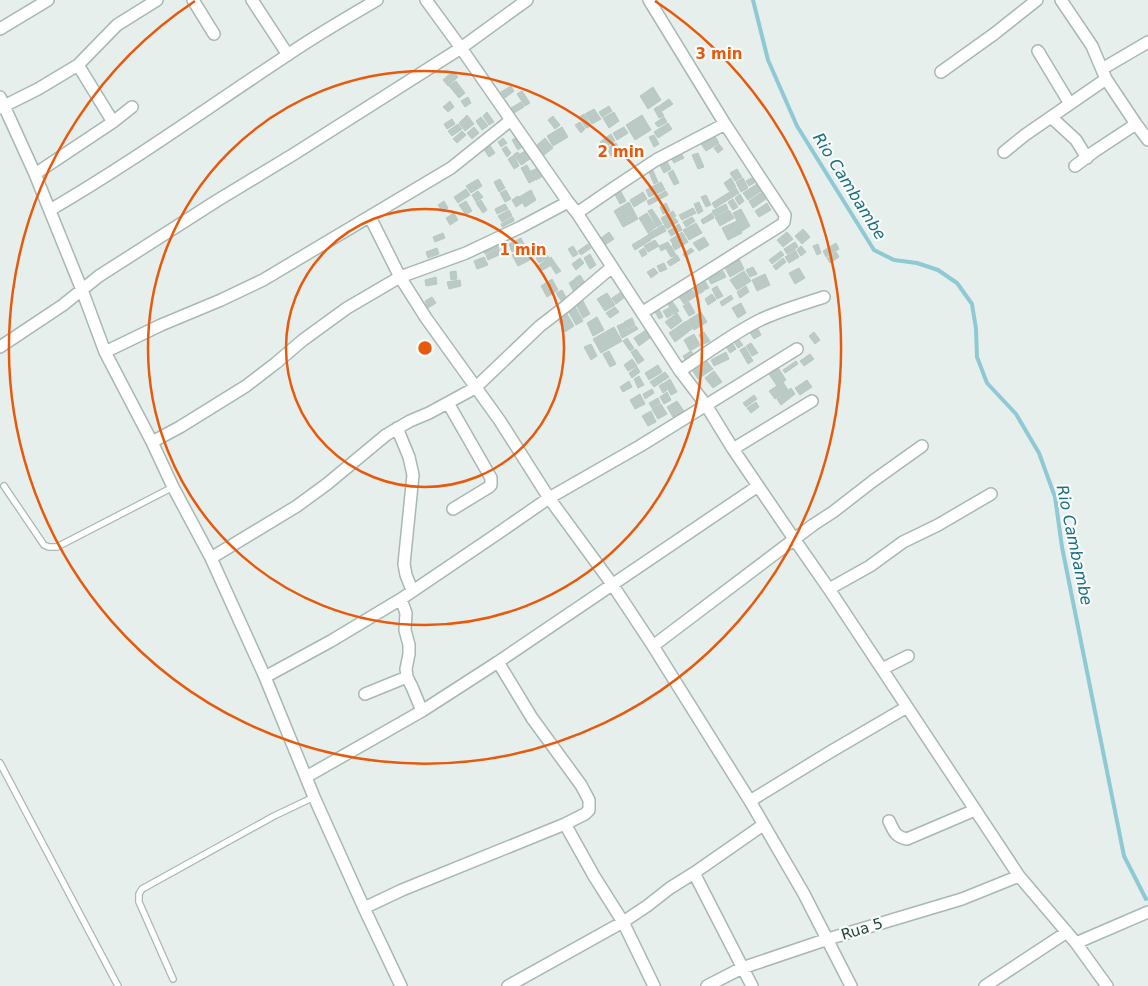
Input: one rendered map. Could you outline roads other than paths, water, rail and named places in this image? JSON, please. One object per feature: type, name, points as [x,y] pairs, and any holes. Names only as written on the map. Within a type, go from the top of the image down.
[{"type":"street","points":[[0,29],[48,0]]},
{"type":"street","points":[[157,0],[117,25],[78,65],[38,89],[1,104],[50,210],[104,352],[152,442],[210,558],[265,677],[314,797],[401,986]]},
{"type":"street","points":[[193,0],[214,34]]},
{"type":"street","points":[[252,0],[288,55]]},
{"type":"street","points":[[50,210],[81,192],[288,55],[376,0]]},
{"type":"street","points":[[426,0],[577,213],[680,371],[706,405],[732,449],[829,589],[1019,876],[1067,932],[1107,986]]},
{"type":"street","points":[[1,343],[63,305],[99,276],[139,250],[461,48],[527,0]]},
{"type":"street","points":[[643,312],[784,222],[784,215],[725,124],[649,0]]},
{"type":"street","points":[[941,72],[1037,0]]},
{"type":"street","points":[[1061,0],[1092,46],[1104,74],[1148,140]]},
{"type":"street","points":[[1004,152],[1025,135],[1093,89],[1104,74],[1148,42]]},
{"type":"street","points":[[1038,52],[1070,104]]},
{"type":"street","points":[[78,65],[113,122]]},
{"type":"street","points":[[35,174],[113,122],[132,107]]},
{"type":"street","points":[[1051,117],[1076,140],[1087,158]]},
{"type":"street","points":[[104,352],[262,280],[451,168],[511,120]]},
{"type":"street","points":[[577,213],[656,160],[725,124]]},
{"type":"street","points":[[1075,166],[1136,124]]},
{"type":"street","points":[[152,442],[246,386],[346,308],[400,277],[466,253],[521,228],[568,202]]},
{"type":"street","points":[[370,217],[400,277],[426,318],[500,421],[549,498],[612,584],[750,801],[804,894],[851,986]]},
{"type":"street","points":[[210,558],[297,506],[328,484],[386,435],[475,388],[540,326],[612,267]]},
{"type":"street","points":[[680,371],[733,335],[761,320],[824,297]]},
{"type":"street","points":[[265,677],[331,641],[401,598],[549,498],[624,455],[797,349]]},
{"type":"street","points":[[732,449],[812,401]]},
{"type":"street","points":[[448,402],[491,478],[491,485],[489,487],[453,509]]},
{"type":"street","points":[[398,428],[409,457],[413,475],[404,564],[412,590]]},
{"type":"street","points":[[653,646],[771,556],[922,446]]},
{"type":"street","points":[[306,777],[422,711],[498,662],[758,486]]},
{"type":"street","points":[[829,589],[870,566],[902,542],[938,525],[991,494]]},
{"type":"street","points":[[401,598],[406,613],[406,630],[409,645],[407,677],[422,711]]},
{"type":"street","points":[[882,669],[908,656]]},
{"type":"street","points":[[364,908],[402,890],[565,824],[589,810],[589,800],[581,785],[532,718],[498,662]]},
{"type":"street","points":[[365,694],[407,677]]},
{"type":"street","points":[[750,801],[908,707]]},
{"type":"street","points":[[889,820],[896,835],[907,839],[975,810]]},
{"type":"street","points":[[565,824],[594,876],[623,922],[654,986]]},
{"type":"street","points":[[508,986],[623,922],[764,825]]},
{"type":"street","points":[[694,873],[752,986]]},
{"type":"street","name":"Rua 5","points":[[707,986],[742,968],[828,939],[954,902],[1019,876]]},
{"type":"street","points":[[1076,944],[1143,914]]},
{"type":"street","points":[[985,986],[1067,932]]},
{"type":"lane","points":[[4,486],[44,545],[49,547],[57,547],[173,487]]},
{"type":"lane","points":[[0,763],[118,986]]},
{"type":"lane","points":[[173,979],[139,902],[139,894],[142,889],[274,816],[314,797]]},
{"type":"waterway","name":"Rio Cambambe","points":[[753,0],[768,60],[797,126],[874,250],[894,260],[917,263],[938,270],[957,283],[972,304],[976,329],[977,357],[987,383],[1016,414],[1039,453],[1055,497],[1062,547],[1124,856],[1146,899]]}]
